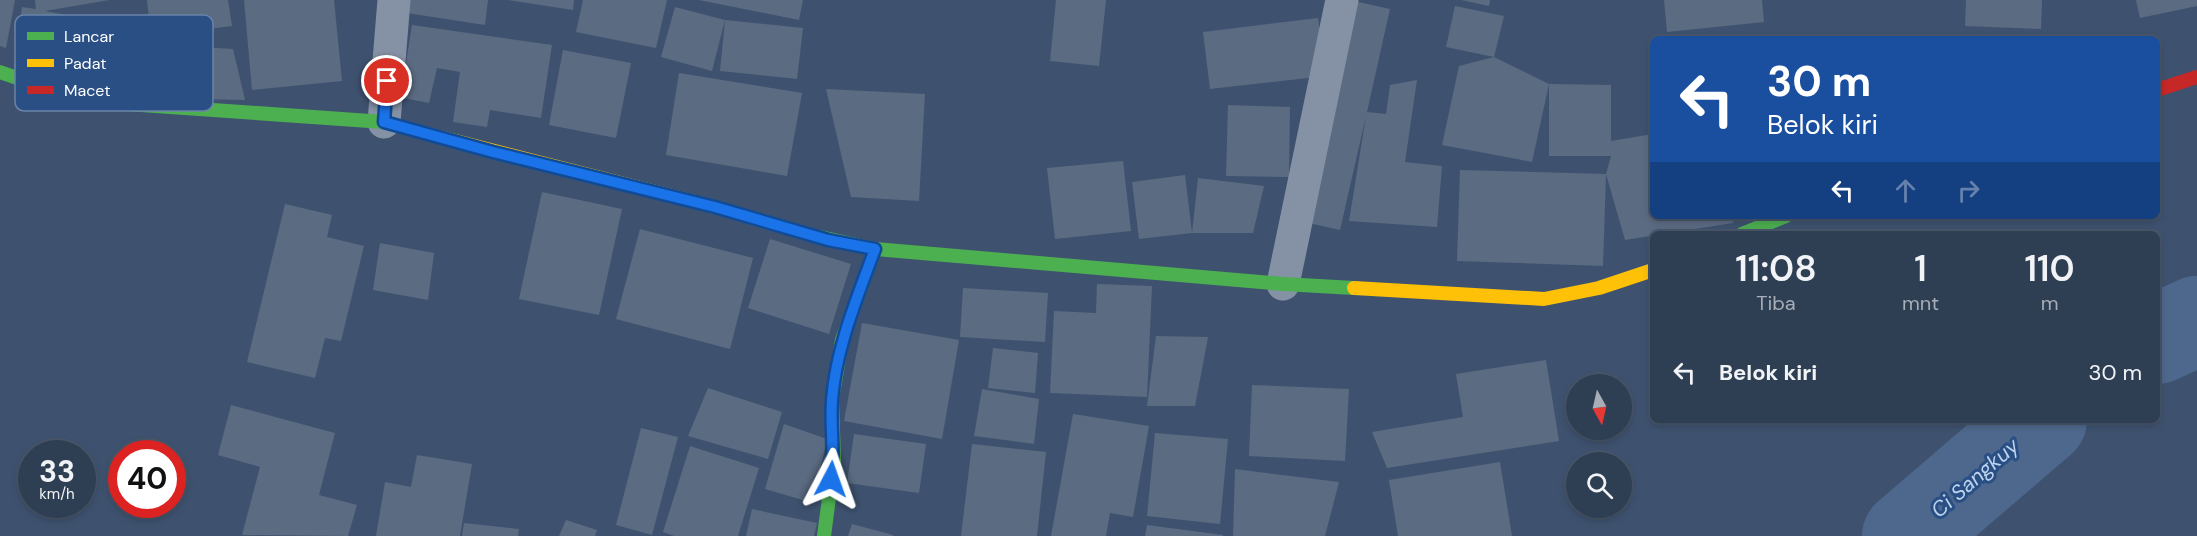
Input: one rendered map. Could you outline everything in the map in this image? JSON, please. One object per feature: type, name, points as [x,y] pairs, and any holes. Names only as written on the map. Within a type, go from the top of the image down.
[{"type":"street","points":[[384,122],[394,0]]},
{"type":"street","points":[[1283,284],[1342,0]]},
{"type":"street","points":[[0,72],[15,77]]},
{"type":"street","points":[[2160,89],[2197,77]]},
{"type":"street","points":[[213,110],[384,122],[493,152],[715,207],[828,240],[875,249],[1283,284],[1544,299],[1585,293],[1630,280],[1650,271]]},
{"type":"street","points":[[1749,231],[1779,219]]},
{"type":"street","points":[[824,536],[834,460],[832,400],[842,340],[875,249]]},
{"type":"building","points":[[0,0],[15,0],[6,48],[0,46]]},
{"type":"building","points":[[35,0],[109,0],[45,11],[66,15],[21,15],[22,7],[36,9]]},
{"type":"building","points":[[147,0],[228,0],[232,26],[213,28],[213,15],[149,15]]},
{"type":"building","points":[[244,0],[334,0],[342,81],[252,90]]},
{"type":"building","points":[[408,0],[488,0],[485,25],[407,13]]},
{"type":"building","points":[[508,0],[574,0],[573,10]]},
{"type":"building","points":[[583,0],[667,0],[656,48],[576,32]]},
{"type":"building","points":[[699,0],[803,0],[799,20]]},
{"type":"building","points":[[1056,0],[1106,0],[1099,66],[1050,61]]},
{"type":"building","points":[[1461,0],[1490,0],[1489,6]]},
{"type":"building","points":[[1664,0],[1762,0],[1764,22],[1667,32]]},
{"type":"building","points":[[1966,0],[2042,0],[2041,29],[1965,26]]},
{"type":"building","points":[[2136,0],[2197,0],[2197,6],[2140,18]]},
{"type":"building","points":[[1354,1],[1390,9],[1367,112],[1386,114],[1390,85],[1417,80],[1405,162],[1442,166],[1437,227],[1349,221],[1366,116],[1340,230],[1304,222]]},
{"type":"building","points":[[1455,6],[1504,16],[1494,57],[1446,47]]},
{"type":"building","points":[[675,7],[725,20],[712,71],[661,57]]},
{"type":"building","points":[[1318,18],[1326,76],[1210,89],[1203,32]]},
{"type":"building","points":[[725,20],[803,28],[797,79],[720,71]]},
{"type":"building","points":[[412,25],[552,45],[541,118],[490,110],[487,127],[453,122],[460,72],[437,68],[429,103],[393,96],[397,61],[406,63]]},
{"type":"building","points":[[213,48],[233,49],[245,100],[213,99]]},
{"type":"building","points":[[563,50],[631,63],[616,138],[549,125]]},
{"type":"building","points":[[1494,57],[1549,84],[1532,162],[1442,145],[1459,66]]},
{"type":"building","points":[[679,73],[802,93],[787,176],[666,155]]},
{"type":"building","points":[[1549,84],[1611,85],[1611,141],[1650,134],[1650,219],[1732,219],[1733,223],[1682,231],[1650,231],[1650,236],[1625,240],[1606,174],[1611,156],[1549,156]]},
{"type":"building","points":[[826,89],[925,94],[919,201],[851,197]]},
{"type":"building","points":[[1228,105],[1290,107],[1289,177],[1226,176]]},
{"type":"building","points":[[1123,161],[1131,231],[1055,239],[1047,168]]},
{"type":"building","points":[[1460,170],[1606,174],[1603,266],[1457,261]]},
{"type":"building","points":[[1185,175],[1192,233],[1139,239],[1132,182]]},
{"type":"building","points":[[1198,178],[1264,186],[1253,233],[1192,233]]},
{"type":"building","points":[[542,192],[622,209],[599,315],[519,299]]},
{"type":"building","points":[[285,204],[332,215],[327,237],[364,246],[341,341],[325,338],[315,378],[247,362]]},
{"type":"building","points":[[640,229],[753,258],[730,349],[616,319]]},
{"type":"building","points":[[770,239],[851,264],[829,334],[748,308]]},
{"type":"building","points":[[380,243],[434,253],[428,300],[373,290]]},
{"type":"building","points":[[1097,284],[1152,286],[1147,397],[1050,393],[1054,311],[1096,313]]},
{"type":"building","points":[[963,288],[1048,293],[1045,342],[960,337]]},
{"type":"building","points":[[862,323],[959,340],[942,439],[844,421]]},
{"type":"building","points":[[1156,336],[1208,337],[1195,406],[1147,406]]},
{"type":"building","points":[[993,348],[1038,353],[1035,393],[988,388]]},
{"type":"building","points":[[1546,360],[1559,441],[1387,468],[1372,432],[1463,417],[1456,374]]},
{"type":"building","points":[[1252,385],[1349,389],[1345,461],[1249,456]]},
{"type":"building","points":[[708,388],[782,412],[768,459],[688,436]]},
{"type":"building","points":[[982,389],[1039,399],[1034,444],[974,436]]},
{"type":"building","points":[[231,405],[335,433],[319,495],[357,505],[348,536],[242,535],[260,467],[218,455]]},
{"type":"building","points":[[1073,414],[1149,426],[1133,517],[1110,513],[1106,536],[1051,536]]},
{"type":"building","points":[[784,424],[827,439],[813,503],[765,489]]},
{"type":"building","points":[[641,428],[678,437],[652,535],[616,525]]},
{"type":"building","points":[[1155,433],[1228,439],[1220,524],[1147,516]]},
{"type":"building","points":[[854,434],[926,444],[919,493],[847,483]]},
{"type":"building","points":[[972,444],[1046,452],[1037,536],[961,536]]},
{"type":"building","points":[[690,446],[759,468],[738,536],[674,536],[663,532]]},
{"type":"building","points":[[417,455],[472,464],[460,536],[376,536],[385,482],[411,487]]},
{"type":"building","points":[[1500,462],[1512,536],[1398,536],[1389,480]]},
{"type":"building","points":[[1235,469],[1339,482],[1325,536],[1233,536]]},
{"type":"building","points":[[752,509],[817,523],[814,536],[746,536]]},
{"type":"building","points":[[566,520],[597,530],[595,536],[559,536]]},
{"type":"building","points":[[464,523],[519,529],[518,536],[462,536]]},
{"type":"building","points":[[852,524],[893,535],[893,536],[848,536]]},
{"type":"building","points":[[1147,525],[1223,535],[1223,536],[1145,536]]},
{"type":"waterway","name":"Ci Sangkuy","points":[[2160,338],[2197,321]]},
{"type":"waterway","name":"Ci Sangkuy","points":[[1907,536],[2039,423]]},
{"type":"traffic: fast","points":[[0,72],[15,77]]},
{"type":"traffic: fast","points":[[213,110],[384,122],[424,133]]},
{"type":"traffic: fast","points":[[1749,231],[1779,219]]},
{"type":"traffic: fast","points":[[811,235],[875,249],[1354,288]]},
{"type":"traffic: fast","points":[[824,536],[834,460],[832,400],[842,340],[875,249]]},
{"type":"traffic: slow","points":[[424,133],[715,207],[811,235]]},
{"type":"traffic: slow","points":[[1354,288],[1544,299],[1599,288],[1650,271]]},
{"type":"traffic: jam","points":[[2160,89],[2197,77]]},
{"type":"route","points":[[387,81],[384,122],[493,152],[715,207],[828,240],[875,249],[842,340],[832,400],[834,460],[831,479]]}]
